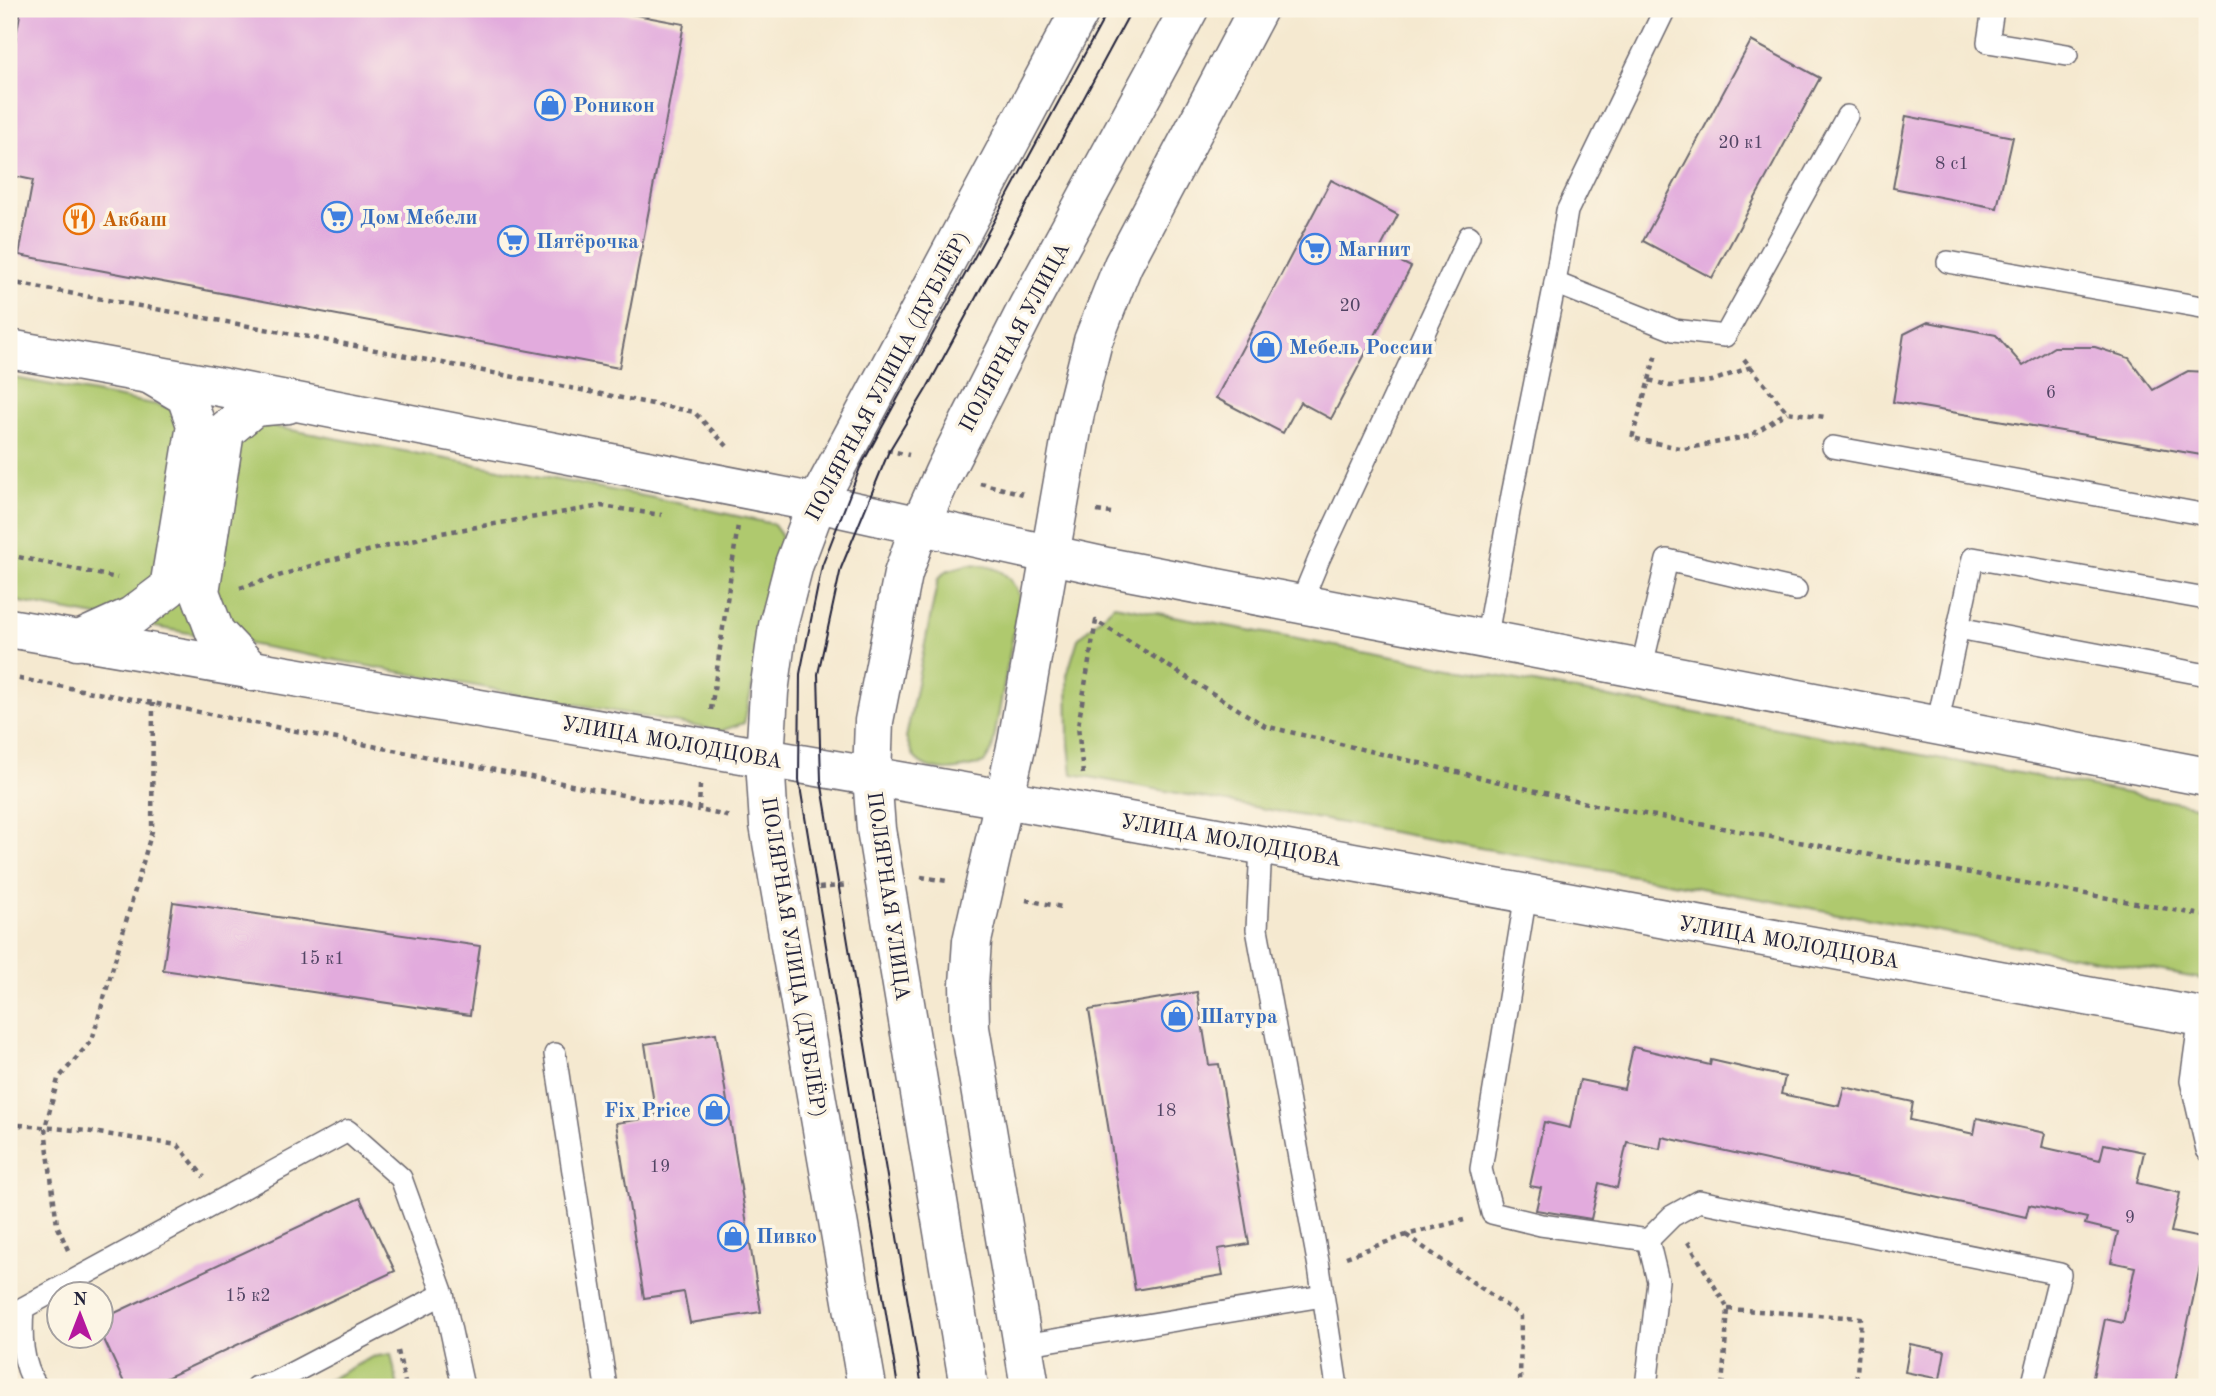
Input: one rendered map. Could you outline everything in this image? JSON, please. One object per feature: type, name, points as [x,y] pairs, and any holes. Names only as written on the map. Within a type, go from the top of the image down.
[{"type":"street","name":"ПОЛЯРНАЯ УЛИЦА (ДУБЛЁР)","points":[[867,1387],[769,825],[765,759],[769,692],[778,626],[794,564],[817,503],[1081,9]]},
{"type":"street","name":"ПОЛЯРНАЯ УЛИЦА","points":[[969,1387],[876,829],[872,776],[874,721],[903,573],[920,525],[1027,308],[1189,9]]},
{"type":"street","points":[[1030,1387],[970,1028],[972,941],[1005,800],[1075,413],[1093,341],[1123,265],[1258,9]]},
{"type":"street","points":[[9,349],[817,503],[1107,567],[1300,605],[2207,777]]},
{"type":"street","points":[[151,375],[186,396],[196,425],[185,590],[215,632],[253,672]]},
{"type":"street","points":[[76,641],[185,590],[225,431],[254,407],[301,403]]},
{"type":"street","name":"УЛИЦА МОЛОДЦОВА","points":[[9,628],[253,672],[872,776],[2204,1017]]},
{"type":"lane","points":[[1486,641],[1509,507],[1555,284],[1567,211],[1665,9]]},
{"type":"lane","points":[[1993,9],[1988,42],[2067,55]]},
{"type":"lane","points":[[1555,284],[1674,330],[1725,336],[1847,116]]},
{"type":"lane","points":[[1300,605],[1469,236]]},
{"type":"lane","points":[[1948,262],[2207,308]]},
{"type":"lane","points":[[1833,447],[2207,515]]},
{"type":"lane","points":[[1937,726],[1973,558],[2200,598]]},
{"type":"lane","points":[[1641,670],[1667,560],[1796,590]]},
{"type":"lane","points":[[1958,628],[2207,675]]},
{"type":"lane","points":[[1261,846],[1257,929],[1319,1267],[1336,1387]]},
{"type":"lane","points":[[1526,894],[1481,1169],[1492,1213],[1541,1225],[1648,1240]]},
{"type":"lane","points":[[2204,1017],[2191,1081],[2207,1150]]},
{"type":"lane","points":[[555,1054],[606,1387]]},
{"type":"lane","points":[[37,1387],[29,1376],[21,1342],[23,1308],[348,1131],[401,1178],[443,1294],[463,1387]]},
{"type":"lane","points":[[1648,1240],[1672,1216],[1699,1201],[2060,1273],[2032,1387]]},
{"type":"lane","points":[[1646,1387],[1658,1281],[1648,1240]]},
{"type":"lane","points":[[256,1387],[273,1384],[443,1294]]},
{"type":"lane","points":[[1023,1345],[1323,1296]]},
{"type":"path","points":[[9,282],[694,412],[729,448]]},
{"type":"path","points":[[1725,336],[1787,412]]},
{"type":"path","points":[[1751,367],[1712,381],[1670,386],[1649,380],[1632,438],[1684,449],[1750,436],[1787,412],[1858,422],[1856,452]]},
{"type":"path","points":[[972,480],[1023,495]]},
{"type":"path","points":[[9,555],[185,590],[227,592],[323,562],[441,533],[601,506],[669,516]]},
{"type":"path","points":[[1097,511],[1111,513]]},
{"type":"path","points":[[710,715],[740,517]]},
{"type":"path","points":[[724,524],[738,526]]},
{"type":"path","points":[[1083,776],[1078,726],[1096,621],[1265,726],[1595,805],[2207,916]]},
{"type":"path","points":[[9,677],[699,810]]},
{"type":"path","points":[[81,1277],[57,1225],[45,1128],[58,1079],[92,1040],[152,831],[153,703]]},
{"type":"path","points":[[917,877],[958,883]]},
{"type":"path","points":[[816,888],[851,884]]},
{"type":"path","points":[[1026,900],[1062,907]]},
{"type":"path","points":[[9,1124],[178,1145],[222,1200]]},
{"type":"path","points":[[1319,1267],[1406,1235],[1492,1213]]},
{"type":"path","points":[[1672,1216],[1728,1309],[1723,1387]]},
{"type":"path","points":[[1406,1235],[1521,1316],[1520,1387]]},
{"type":"path","points":[[1728,1309],[1861,1318],[1856,1387]]},
{"type":"path","points":[[392,1323],[406,1387]]},
{"type":"green space","points":[[9,377],[654,498],[773,524],[781,535],[783,550],[744,723],[721,731],[9,600]]},
{"type":"green space","points":[[970,564],[995,569],[1007,576],[1020,598],[992,750],[984,763],[939,770],[922,764],[915,758],[906,738],[938,579],[946,571]]},
{"type":"green space","points":[[1114,605],[2207,808],[2207,980],[1072,774],[1067,675],[1078,639]]},
{"type":"green space","points":[[391,1354],[398,1387],[315,1387],[372,1357]]},
{"type":"building","name":"Дом Мебели","points":[[21,9],[604,9],[684,24],[619,368],[19,255],[33,180],[9,175],[9,75]]},
{"type":"building","points":[[1751,41],[1820,78],[1712,278],[1643,241]]},
{"type":"building","points":[[1906,116],[2013,137],[1997,208],[1893,188]]},
{"type":"building","points":[[1331,180],[1398,215],[1379,251],[1411,267],[1331,419],[1300,402],[1283,433],[1216,398]]},
{"type":"building","points":[[1928,322],[1996,335],[2023,366],[2054,347],[2095,347],[2129,358],[2153,390],[2188,371],[2207,372],[2207,456],[1893,402],[1904,334]]},
{"type":"building","points":[[173,902],[480,946],[470,1015],[163,970]]},
{"type":"building","points":[[1197,992],[1209,1065],[1219,1064],[1249,1244],[1218,1249],[1223,1275],[1135,1290],[1089,1010]]},
{"type":"building","points":[[716,1033],[761,1312],[690,1323],[684,1292],[644,1298],[616,1123],[656,1117],[645,1044]]},
{"type":"building","points":[[1633,1047],[1710,1065],[1711,1060],[1785,1077],[1781,1094],[1839,1106],[1844,1087],[1913,1102],[1910,1120],[1974,1134],[1977,1118],[2045,1133],[2042,1147],[2100,1160],[2104,1144],[2144,1152],[2137,1183],[2180,1193],[2171,1232],[2206,1239],[2174,1387],[2091,1387],[2105,1319],[2123,1323],[2135,1267],[2111,1262],[2118,1232],[2085,1224],[2087,1218],[2029,1205],[2026,1217],[1662,1137],[1660,1149],[1627,1142],[1617,1188],[1599,1183],[1591,1219],[1536,1210],[1541,1188],[1530,1186],[1544,1122],[1570,1128],[1580,1080],[1624,1089]]},
{"type":"building","points":[[360,1198],[395,1271],[147,1387],[126,1387],[109,1350],[116,1350],[116,1312]]},
{"type":"building","points":[[1910,1344],[1945,1351],[1940,1379],[1905,1372]]},
{"type":"tram line","points":[[898,1387],[799,780],[800,674],[822,566],[860,468],[1109,9]]},
{"type":"tram line","points":[[922,1387],[821,780],[818,674],[841,568],[889,451],[927,388],[1132,9]]},
{"type":"place","name":"Роникон","points":[[550,105]]},
{"type":"place","name":"Дом Мебели","points":[[337,217]]},
{"type":"place","name":"Акбаш","points":[[79,219]]},
{"type":"place","name":"Пятёрочка","points":[[513,241]]},
{"type":"place","name":"Магнит","points":[[1315,249]]},
{"type":"place","name":"Мебель России","points":[[1266,347]]},
{"type":"place","name":"Шатура","points":[[1177,1016]]},
{"type":"place","name":"Fix Price","points":[[714,1110]]},
{"type":"place","name":"Пивко","points":[[733,1236]]}]
